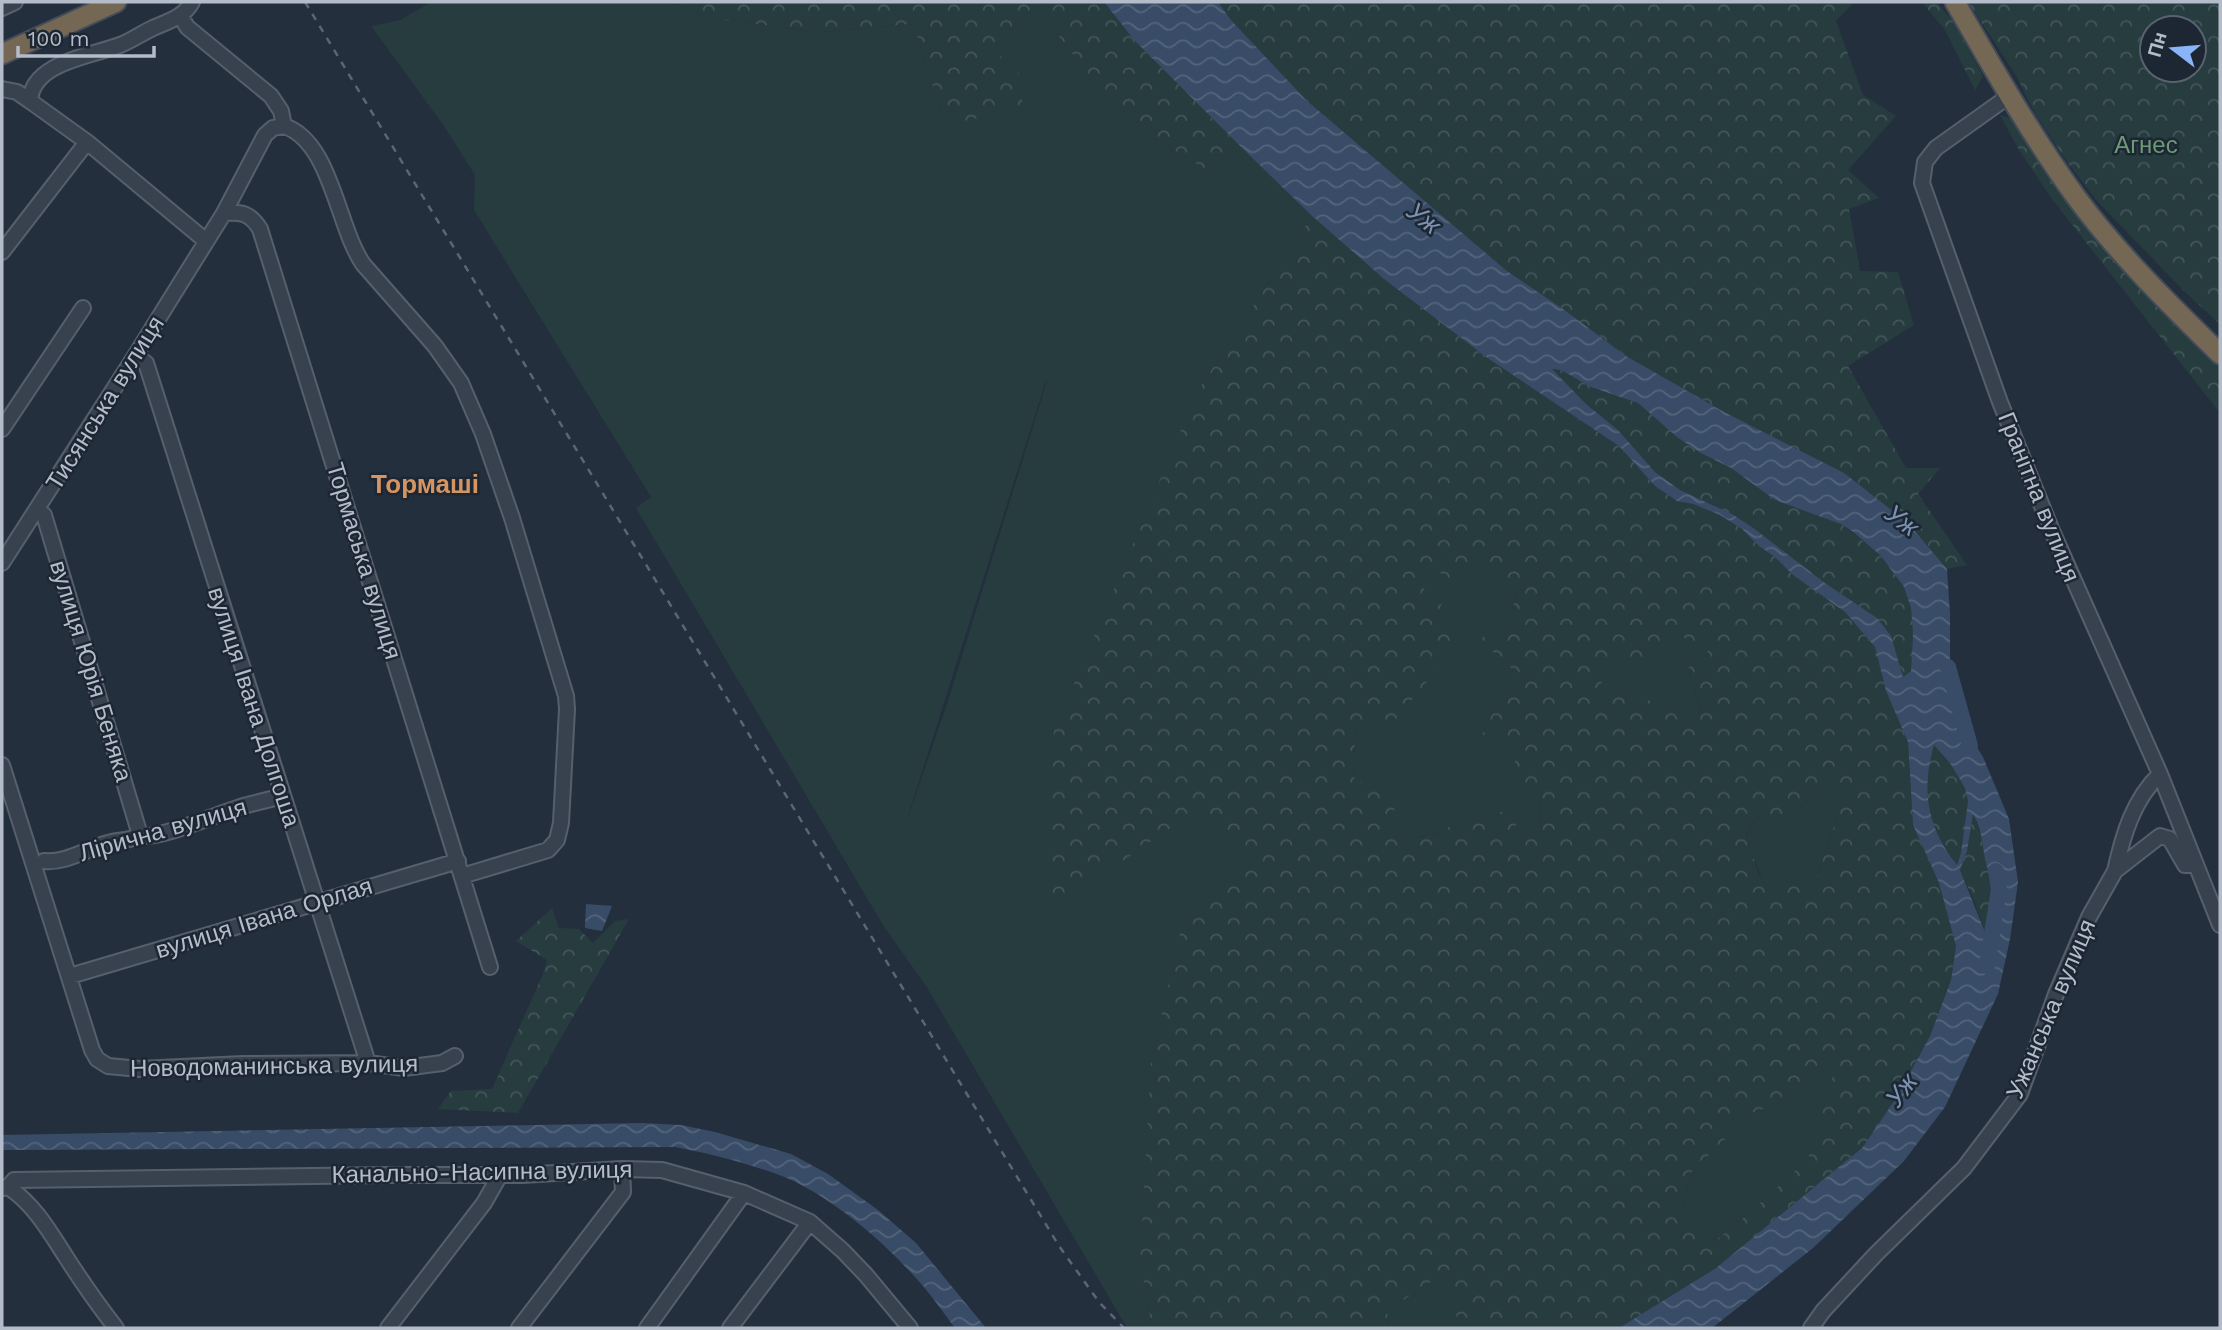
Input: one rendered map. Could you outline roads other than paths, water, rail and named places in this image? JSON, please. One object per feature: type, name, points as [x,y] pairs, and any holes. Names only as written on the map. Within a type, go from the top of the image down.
[{"type":"highway","points":[[2,54],[116,2]]},
{"type":"highway","points":[[1955,2],[2010,96],[2076,196],[2162,298],[2220,354]]},
{"type":"street","points":[[2,8],[15,2]]},
{"type":"street","points":[[30,101],[31,91],[45,74],[77,57],[120,45],[181,16],[192,2]]},
{"type":"street","points":[[181,16],[187,27],[271,96],[281,111],[284,126]]},
{"type":"street","points":[[2,89],[18,92],[87,142],[206,241],[224,213],[265,135],[273,128],[284,126],[300,133],[319,159],[332,188],[349,242],[363,264],[435,346],[461,383],[483,434],[505,497],[563,684],[567,709],[561,823],[557,840],[548,850],[462,876]]},
{"type":"street","name":"Гранітна вулиця","points":[[2010,96],[1936,148],[1925,162],[1922,183],[2000,402],[2056,541],[2160,774],[2220,925]]},
{"type":"street","points":[[2,252],[87,142]]},
{"type":"street","name":"Тормаська вулиця","points":[[224,213],[246,214],[260,229],[490,967]]},
{"type":"street","name":"Тисянська вулиця","points":[[2,563],[206,241]]},
{"type":"street","points":[[2,429],[83,308]]},
{"type":"street","name":"вулиця Івана Долгоша","points":[[135,356],[146,363],[368,1063]]},
{"type":"street","name":"вулиця Юрія Беняка","points":[[37,510],[44,515],[140,835]]},
{"type":"street","points":[[2,765],[70,976]]},
{"type":"street","name":"Ужанська вулиця","points":[[1811,1328],[1823,1311],[1876,1254],[1964,1168],[2020,1094],[2073,952],[2115,871],[2127,826],[2139,801],[2160,774]]},
{"type":"street","name":"Лірична вулиця","points":[[44,862],[66,859],[105,844],[134,839],[140,835],[146,837],[163,833],[240,807],[283,796]]},
{"type":"street","name":"Ужанська вулиця","points":[[2115,871],[2160,836],[2169,839],[2185,865],[2195,865]]},
{"type":"street","name":"вулиця Івана Орлая","points":[[70,976],[458,860]]},
{"type":"street","name":"Новодоманинська вулиця","points":[[70,976],[92,1050],[97,1059],[108,1066],[140,1069],[243,1064],[368,1063],[404,1068],[442,1063],[455,1056]]},
{"type":"street","points":[[519,1328],[623,1192],[622,1169]]},
{"type":"street","name":"Канально-Насипна вулиця","points":[[5,1188],[13,1180],[500,1175],[622,1169],[662,1170],[744,1193],[810,1222],[866,1275],[909,1328]]},
{"type":"street","points":[[388,1328],[484,1203],[500,1175]]},
{"type":"street","points":[[5,1188],[27,1203],[39,1216],[116,1328]]},
{"type":"street","points":[[647,1328],[744,1193]]},
{"type":"street","points":[[730,1328],[810,1222]]},
{"type":"water","points":[[1104,2],[1218,2],[1231,20],[1306,100],[1507,271],[1626,356],[1724,412],[1844,473],[1908,523],[1947,569],[1950,668],[1959,719],[1983,757],[2009,819],[2018,882],[2010,939],[1998,994],[1945,1107],[1904,1161],[1813,1248],[1712,1328],[1619,1328],[1716,1268],[1863,1147],[1898,1095],[1930,1036],[1951,980],[1956,946],[1939,883],[1913,825],[1908,742],[1886,691],[1875,647],[1845,612],[1793,575],[1742,529],[1720,515],[1693,504],[1677,501],[1655,486],[1619,446],[1486,357],[1384,279],[1312,216],[1135,41]],"holes":[[[1552,369],[1561,370],[1591,387],[1638,403],[1677,437],[1731,468],[1775,500],[1843,525],[1853,532],[1881,556],[1904,587],[1911,608],[1911,671],[1903,677],[1891,636],[1877,618],[1825,583],[1752,527],[1732,514],[1680,490],[1655,472],[1618,430],[1586,404]],[[1934,745],[1950,763],[1965,788],[1968,801],[1957,865],[1939,837],[1929,808],[1930,762]],[[1973,814],[1981,833],[1987,867],[1999,899],[1999,929],[1991,947],[1960,870],[1967,851]]]},
{"type":"water","points":[[586,904],[612,906],[602,931],[585,928]]},
{"type":"water","points":[[642,1123],[681,1125],[715,1132],[791,1154],[828,1174],[878,1210],[916,1243],[986,1328],[955,1328],[920,1283],[885,1246],[832,1203],[812,1191],[762,1169],[675,1147],[2,1150],[2,1135]]},
{"type":"waterway","name":"Уж","points":[[1948,667],[1970,746]]},
{"type":"waterway","name":"Уж","points":[[1987,966],[1999,889],[1996,871]]},
{"type":"railway","points":[[305,2],[1059,1246],[1099,1302],[1124,1328]]},
{"type":"district","name":"Тормаші","points":[[425,484]]},
{"type":"park label","name":"Агнес","points":[[2146,145]]}]
